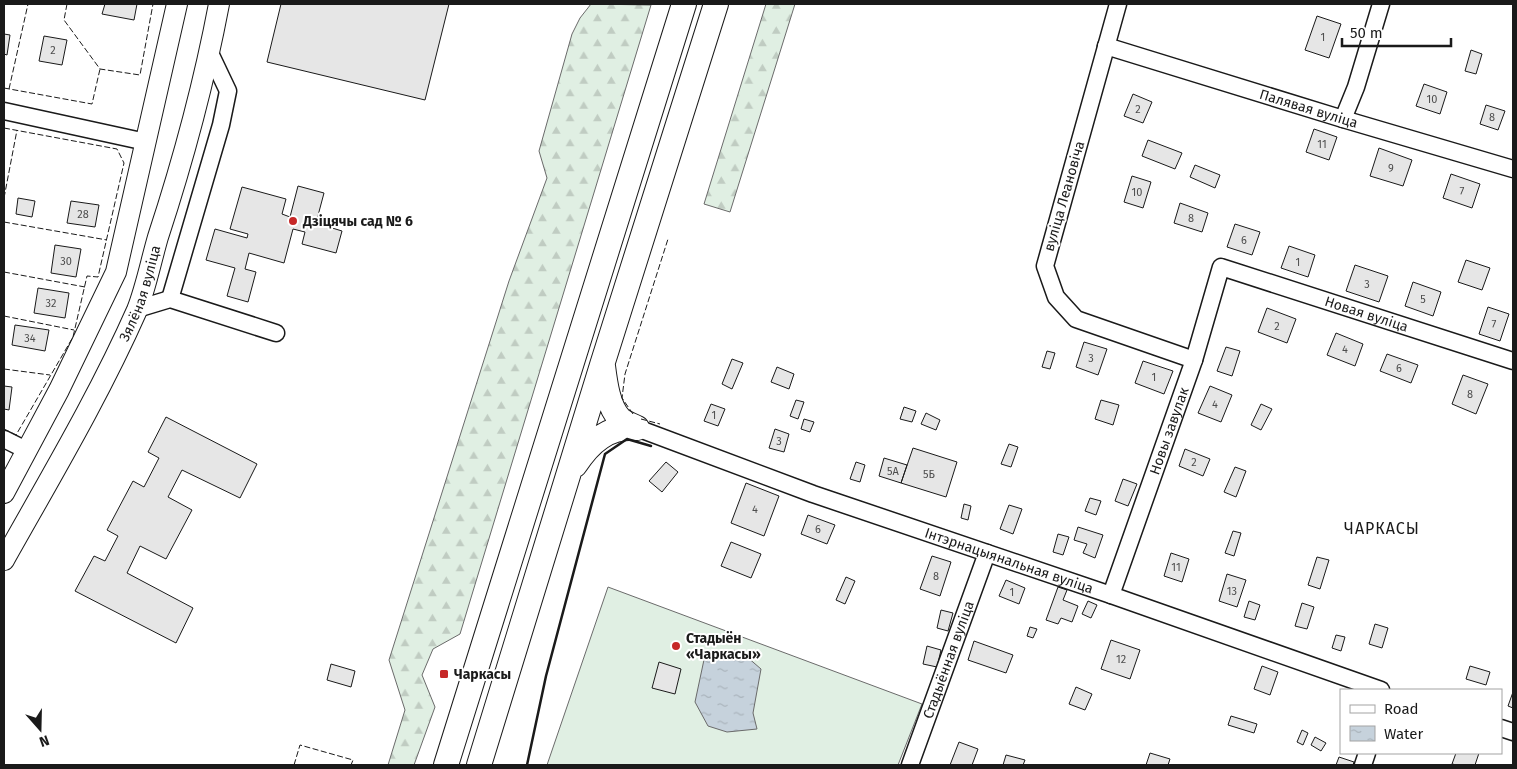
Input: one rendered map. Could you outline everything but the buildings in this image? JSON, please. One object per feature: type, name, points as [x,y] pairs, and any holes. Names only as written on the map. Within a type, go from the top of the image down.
[{"type":"highway","points":[[446,765],[684,4]]},
{"type":"highway","points":[[479,765],[602,365],[716,4]]},
{"type":"highway","points":[[602,365],[606,388],[614,410],[620,420],[637,428]]},
{"type":"highway","points":[[566,482],[577,463],[604,434],[612,430],[637,428]]},
{"type":"main road","name":"Зялёная вуліца","points":[[4,492],[59,390],[116,272],[177,4]]},
{"type":"main road","name":"Зялёная вуліца","points":[[4,560],[72,438],[137,308],[178,176],[219,4]]},
{"type":"street","name":"вуліца Леановіча","points":[[1118,4],[1045,266],[1056,297],[1076,320],[1194,360]]},
{"type":"street","points":[[1343,119],[1356,87],[1381,4]]},
{"type":"street","name":"Палявая вуліца","points":[[1106,46],[1513,169]]},
{"type":"street","points":[[170,300],[221,125],[228,91],[209,51]]},
{"type":"street","points":[[4,111],[146,142]]},
{"type":"street","name":"Новы завулак","points":[[1111,595],[1194,360],[1221,267]]},
{"type":"street","name":"Новая вуліца","points":[[1221,267],[1513,361]]},
{"type":"street","points":[[137,308],[170,300],[276,333]]},
{"type":"street","name":"Інтэрнацыянальная вуліца","points":[[637,428],[813,494],[1111,595],[1378,689]]},
{"type":"street","points":[[4,440],[26,450]]},
{"type":"street","name":"Стадыённая вуліца","points":[[910,765],[987,553]]},
{"type":"green space","points":[[591,4],[651,5],[460,634],[433,649],[422,675],[435,707],[414,765],[388,765],[405,710],[389,660],[509,281],[547,178],[539,151],[572,34],[580,18]]},
{"type":"green space","points":[[766,4],[795,4],[730,212],[704,204]]},
{"type":"green space","name":"Стадыён «Чаркасы»","points":[[608,587],[922,704],[898,765],[547,765]]},
{"type":"water","points":[[739,650],[761,669],[753,713],[757,729],[727,732],[708,726],[695,702],[705,655]]},
{"type":"fence","points":[[9,89],[28,4]]},
{"type":"fence","points":[[67,4],[64,20],[100,69],[140,75],[153,4]]},
{"type":"fence","points":[[4,88],[92,104],[100,69]]},
{"type":"fence","points":[[4,128],[117,149],[124,163],[98,277],[87,276],[73,337],[16,435],[4,429]]},
{"type":"fence","points":[[4,198],[17,130]]},
{"type":"fence","points":[[4,222],[107,240]]},
{"type":"fence","points":[[633,414],[622,398],[625,374],[668,239]]},
{"type":"fence","points":[[4,272],[85,287]]},
{"type":"fence","points":[[4,316],[74,330]]},
{"type":"fence","points":[[4,369],[50,375]]},
{"type":"fence","points":[[641,419],[660,424]]},
{"type":"fence","points":[[294,765],[300,745],[353,760],[351,765]]},
{"type":"wall","points":[[527,765],[546,676],[605,454],[627,439],[651,446]]},
{"type":"place","name":"Дзіцячы сад № 6","points":[[293,221]]},
{"type":"place","name":"Стадыён «Чаркасы»","points":[[676,646]]},
{"type":"place","name":"Чаркасы","points":[[444,674]]},
{"type":"district","name":"ЧАРКАСЫ","points":[[1382,528]]}]
